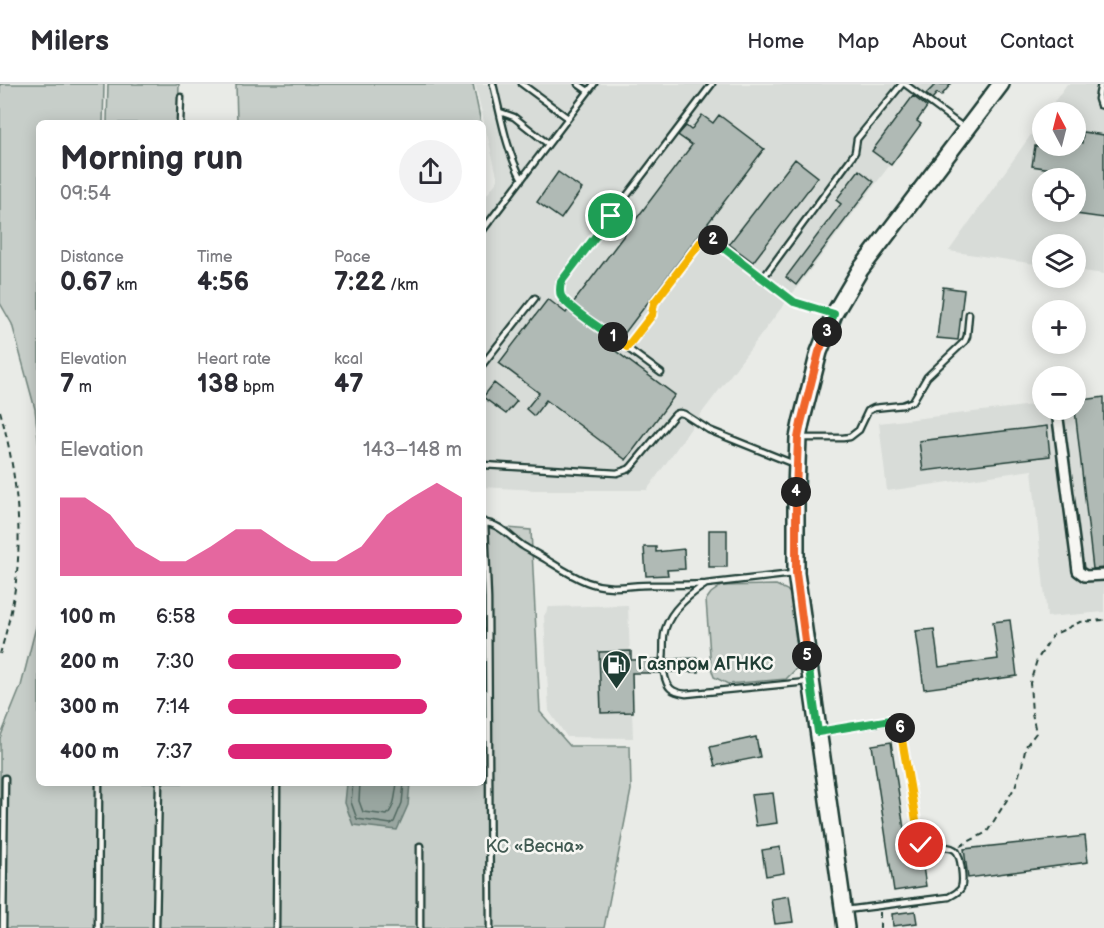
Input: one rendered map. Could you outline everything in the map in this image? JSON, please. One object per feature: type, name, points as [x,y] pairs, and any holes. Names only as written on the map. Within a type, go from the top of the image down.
[{"type":"main road","points":[[846,928],[796,573],[798,438],[819,352],[834,314],[860,270],[1001,84]]},
{"type":"street","points":[[1058,420],[1078,571],[1085,576],[1104,575]]},
{"type":"lane","points":[[493,84],[514,166],[522,179]]},
{"type":"lane","points":[[522,84],[568,118]]},
{"type":"lane","points":[[578,84],[588,92]]},
{"type":"lane","points":[[486,226],[594,84]]},
{"type":"lane","points":[[661,373],[565,302],[560,293],[561,282],[712,84]]},
{"type":"lane","points":[[763,278],[852,157],[857,139],[904,84],[966,129]]},
{"type":"lane","points":[[1101,84],[1098,99],[1100,105],[1104,106]]},
{"type":"lane","points":[[180,120],[181,97]]},
{"type":"lane","points":[[500,112],[514,117],[548,144]]},
{"type":"lane","points":[[627,347],[652,315],[654,303],[706,235],[794,302],[834,314]]},
{"type":"lane","points":[[486,360],[535,298]]},
{"type":"lane","points":[[798,438],[850,437],[859,430],[868,411],[913,401],[927,377],[964,341],[967,336],[969,314]]},
{"type":"lane","points":[[486,465],[624,471],[632,466],[676,413],[680,412],[709,430],[797,465]]},
{"type":"lane","points":[[486,524],[496,526],[568,574],[606,587],[706,584],[796,573]]},
{"type":"lane","points":[[486,567],[490,928]]},
{"type":"lane","points":[[663,659],[664,633],[671,618],[688,597],[706,584]]},
{"type":"lane","points":[[664,673],[666,683],[670,688],[676,693],[686,694],[810,682]]},
{"type":"lane","points":[[818,732],[891,720],[897,723],[900,727],[921,845],[931,849],[947,847],[954,849],[958,853],[963,880],[961,888],[950,897],[843,910]]},
{"type":"lane","points":[[3,928],[5,778]]},
{"type":"lane","points":[[98,928],[99,786]]},
{"type":"lane","points":[[156,928],[159,786]]},
{"type":"lane","points":[[276,928],[277,786]]},
{"type":"lane","points":[[420,846],[420,928]]},
{"type":"path","points":[[0,411],[14,483],[18,516],[18,549],[16,582],[0,654]]},
{"type":"path","points":[[954,849],[987,831],[1015,786],[1026,746],[1036,733],[1030,683],[1036,660],[1053,635],[1080,622],[1104,620]]},
{"type":"path","points":[[879,906],[880,928]]},
{"type":"shaded area","points":[[475,84],[946,84],[949,86],[941,96],[937,93],[931,98],[917,121],[921,124],[701,414],[647,490],[535,490],[486,487],[486,196],[498,180],[486,130],[486,120],[484,120]]},
{"type":"shaded area","points":[[1067,84],[1104,84],[1104,274],[1086,271],[1086,234],[1032,234],[1032,263],[949,251],[1032,133],[1032,156],[1086,156],[1086,102],[1054,102]]},
{"type":"shaded area","points":[[1104,397],[1104,612],[1047,617],[1032,470],[887,491],[879,423],[1032,405],[1032,420],[1086,420],[1086,399]]},
{"type":"shaded area","points":[[628,605],[633,738],[567,737],[549,711],[544,616],[549,607]]},
{"type":"green space","points":[[0,84],[104,84],[103,120],[36,120],[36,418],[12,324],[0,303]]},
{"type":"green space","points":[[108,84],[179,84],[178,120],[107,120]]},
{"type":"green space","points":[[236,84],[473,84],[480,120],[237,120]]},
{"type":"green space","name":"КС «Весна»","points":[[486,526],[531,530],[540,712],[570,746],[630,746],[631,790],[604,928],[0,928],[0,738],[21,686],[36,627],[36,786],[486,786]]},
{"type":"green space","points":[[776,585],[787,590],[793,597],[801,664],[786,679],[728,684],[714,677],[711,668],[706,600],[721,586]]},
{"type":"water","points":[[347,786],[410,786],[408,805],[397,830],[353,825],[345,803]]},
{"type":"building","points":[[936,84],[951,84],[941,96],[937,93],[932,99],[926,94]]},
{"type":"building","points":[[913,96],[927,107],[917,121],[921,124],[891,165],[872,151]]},
{"type":"building","points":[[702,115],[713,123],[719,115],[764,149],[621,338],[573,303],[692,145],[678,135],[686,126],[691,130]]},
{"type":"building","points":[[1086,132],[1104,135],[1104,218],[1086,215],[1086,168],[1032,166],[1034,156],[1086,156]]},
{"type":"building","points":[[795,159],[818,177],[753,262],[729,244]]},
{"type":"building","points":[[859,170],[874,182],[796,285],[786,277],[841,204],[836,200]]},
{"type":"building","points":[[558,172],[582,189],[561,219],[537,202]]},
{"type":"building","points":[[943,287],[964,290],[958,340],[937,338]]},
{"type":"building","points":[[548,299],[566,313],[568,310],[616,345],[613,349],[675,395],[626,460],[546,400],[534,416],[526,409],[539,393],[499,363]]},
{"type":"building","points":[[494,383],[517,401],[506,414],[486,399],[486,393]]},
{"type":"building","points":[[1104,397],[1104,568],[1093,569],[1076,420],[1086,420],[1086,400]]},
{"type":"building","points":[[1047,426],[1050,456],[923,471],[919,441]]},
{"type":"building","points":[[709,530],[727,530],[727,567],[709,567]]},
{"type":"building","points":[[644,547],[656,547],[656,552],[684,549],[685,569],[667,570],[668,575],[646,576]]},
{"type":"building","points":[[1010,620],[1017,676],[924,689],[916,631],[934,629],[939,667],[998,659],[993,622]]},
{"type":"building","points":[[631,651],[631,660],[659,659],[665,663],[668,659],[698,658],[699,672],[668,672],[664,669],[660,673],[632,673],[633,712],[601,713],[599,652]]},
{"type":"building","points":[[756,737],[760,757],[715,766],[710,747]]},
{"type":"building","points":[[891,742],[910,869],[923,867],[926,886],[894,891],[872,745]]},
{"type":"building","points":[[773,793],[777,823],[756,826],[751,795]]},
{"type":"building","points":[[1085,836],[1088,862],[968,878],[964,849]]},
{"type":"building","points":[[780,847],[784,873],[766,876],[762,850]]},
{"type":"building","points":[[789,896],[793,922],[775,924],[771,899]]},
{"type":"building","points":[[915,911],[917,923],[893,926],[892,914]]},
{"type":"place","name":"Газпром АГНКС","points":[[616,690]]},
{"type":"route","points":[[611,216],[561,282],[560,293],[565,302],[627,347],[649,320],[654,303],[706,235],[794,302],[834,314],[819,352],[801,423],[798,438],[796,488],[796,573],[818,732],[891,720],[897,723],[900,727],[921,845]]}]
